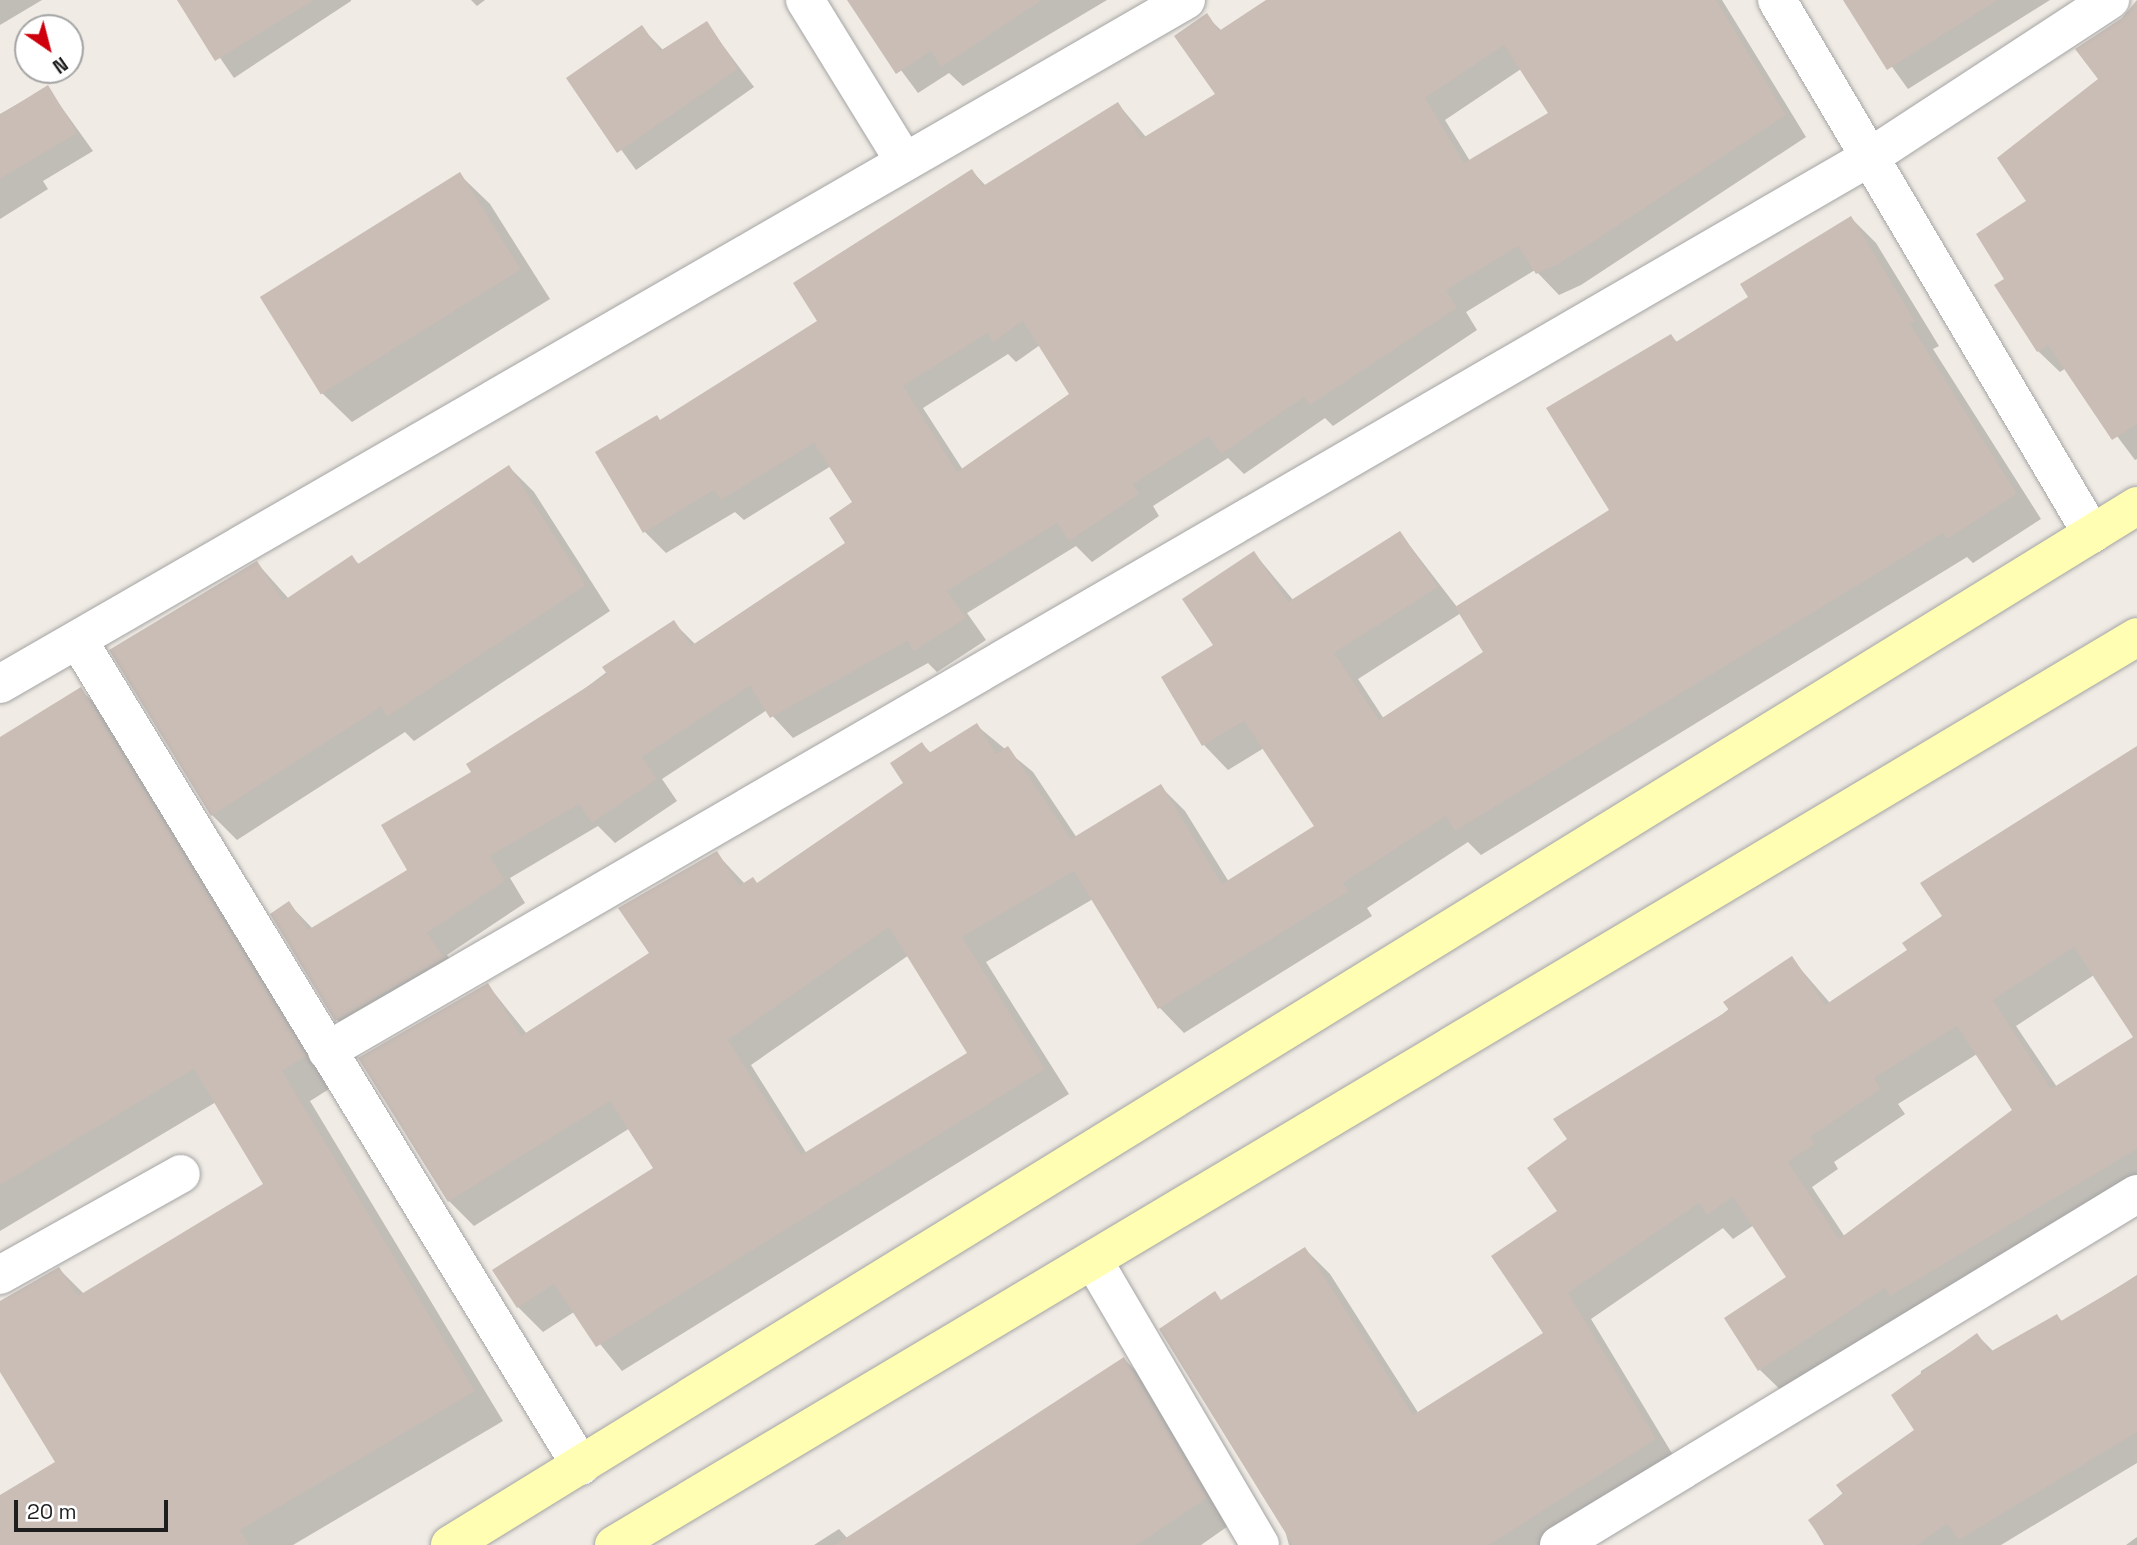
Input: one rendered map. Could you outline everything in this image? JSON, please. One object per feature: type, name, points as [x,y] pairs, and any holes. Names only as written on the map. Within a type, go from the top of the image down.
[{"type":"main road","points":[[450,1545],[2137,506]]},
{"type":"main road","points":[[614,1545],[2137,637]]},
{"type":"street","points":[[805,0],[904,160]]},
{"type":"street","points":[[0,684],[904,160],[1186,0]]},
{"type":"street","points":[[1777,0],[2092,534]]},
{"type":"street","points":[[327,1051],[1870,157],[2110,0]]},
{"type":"street","points":[[78,640],[581,1466]]},
{"type":"street","points":[[0,1275],[181,1174]]},
{"type":"street","points":[[1559,1545],[2137,1194]]},
{"type":"street","points":[[1093,1260],[1260,1545]]},
{"type":"building","points":[[177,0],[314,0],[215,61]]},
{"type":"building","points":[[847,0],[1042,0],[941,67],[931,51],[896,74]]},
{"type":"building","points":[[1266,0],[1716,0],[1786,115],[1559,264],[1536,274],[1518,246],[1446,290],[1457,308],[1310,405],[1304,397],[1221,454],[1209,436],[1133,484],[1139,494],[1069,541],[1057,523],[947,591],[966,618],[914,651],[907,641],[770,718],[750,686],[642,757],[657,779],[592,823],[579,804],[490,856],[505,881],[427,933],[444,958],[335,1021],[270,914],[289,901],[308,930],[407,870],[381,825],[471,772],[466,764],[607,674],[602,667],[674,620],[691,646],[845,543],[829,518],[852,502],[814,443],[721,500],[714,490],[643,533],[595,452],[657,415],[660,420],[817,321],[793,283],[972,169],[983,186],[1118,102],[1141,139],[1215,94],[1174,36],[1207,13],[1219,31]],"holes":[[[1504,45],[1548,113],[1464,163],[1425,98]],[[1023,321],[1069,394],[957,472],[903,386],[987,333],[993,342]]]},
{"type":"building","points":[[1843,0],[1998,0],[1887,70]]},
{"type":"building","points":[[2137,0],[2137,424],[2112,440],[2048,345],[2037,352],[1994,285],[2004,279],[1976,234],[2026,201],[1997,158],[2098,79],[2075,49],[2122,18]]},
{"type":"building","points":[[707,21],[738,69],[617,153],[566,78],[642,25],[660,51]]},
{"type":"building","points":[[48,85],[77,133],[0,179],[0,115]]},
{"type":"building","points":[[460,172],[521,270],[321,395],[260,297]]},
{"type":"building","points":[[1851,216],[1915,321],[1910,324],[2017,494],[1947,539],[1943,533],[1455,831],[1446,816],[1343,883],[1349,891],[1158,1009],[1074,871],[962,937],[1045,1069],[596,1347],[554,1284],[517,1308],[492,1270],[653,1168],[610,1101],[448,1202],[358,1058],[488,983],[521,1036],[649,953],[618,908],[717,851],[739,886],[753,877],[757,883],[903,783],[890,763],[922,742],[929,753],[977,723],[996,754],[1008,746],[1071,839],[1161,784],[1222,884],[1314,826],[1244,721],[1202,746],[1161,677],[1213,645],[1182,599],[1254,551],[1288,602],[1400,531],[1438,587],[1334,653],[1379,720],[1483,652],[1455,607],[1609,510],[1546,408],[1671,334],[1676,342],[1748,297],[1740,284]],"holes":[[[889,927],[967,1053],[801,1155],[728,1040]]]},
{"type":"building","points":[[509,465],[586,585],[387,717],[381,707],[211,816],[109,650],[257,561],[283,601],[352,555],[358,564]]},
{"type":"building","points":[[81,687],[306,1056],[282,1071],[475,1391],[240,1530],[249,1545],[0,1545],[0,1495],[55,1462],[0,1372],[0,1301],[59,1267],[78,1296],[263,1184],[194,1069],[0,1185],[0,737]]},
{"type":"building","points":[[2137,746],[2137,1149],[1890,1296],[1885,1288],[1758,1371],[1724,1318],[1786,1277],[1733,1197],[1707,1215],[1699,1203],[1568,1293],[1656,1439],[1489,1545],[1293,1545],[1159,1329],[1215,1291],[1221,1300],[1305,1247],[1413,1415],[1543,1333],[1491,1256],[1557,1211],[1527,1168],[1567,1139],[1553,1119],[1729,1010],[1723,1002],[1792,956],[1825,1005],[1907,950],[1902,943],[1942,916],[1920,883]],"holes":[[[2074,947],[2133,1037],[2051,1089],[1993,1000]],[[1957,1026],[2012,1110],[1839,1239],[1788,1162],[1815,1144],[1810,1137],[1881,1089],[1874,1078]]]},
{"type":"building","points":[[2137,1276],[2137,1432],[1959,1540],[1947,1524],[1917,1545],[1826,1545],[1808,1520],[1843,1494],[1836,1485],[1914,1430],[1891,1395],[1977,1333],[1990,1352],[2057,1314],[2061,1321]]},
{"type":"building","points":[[1124,1357],[1207,1498],[1137,1545],[835,1545]]}]
